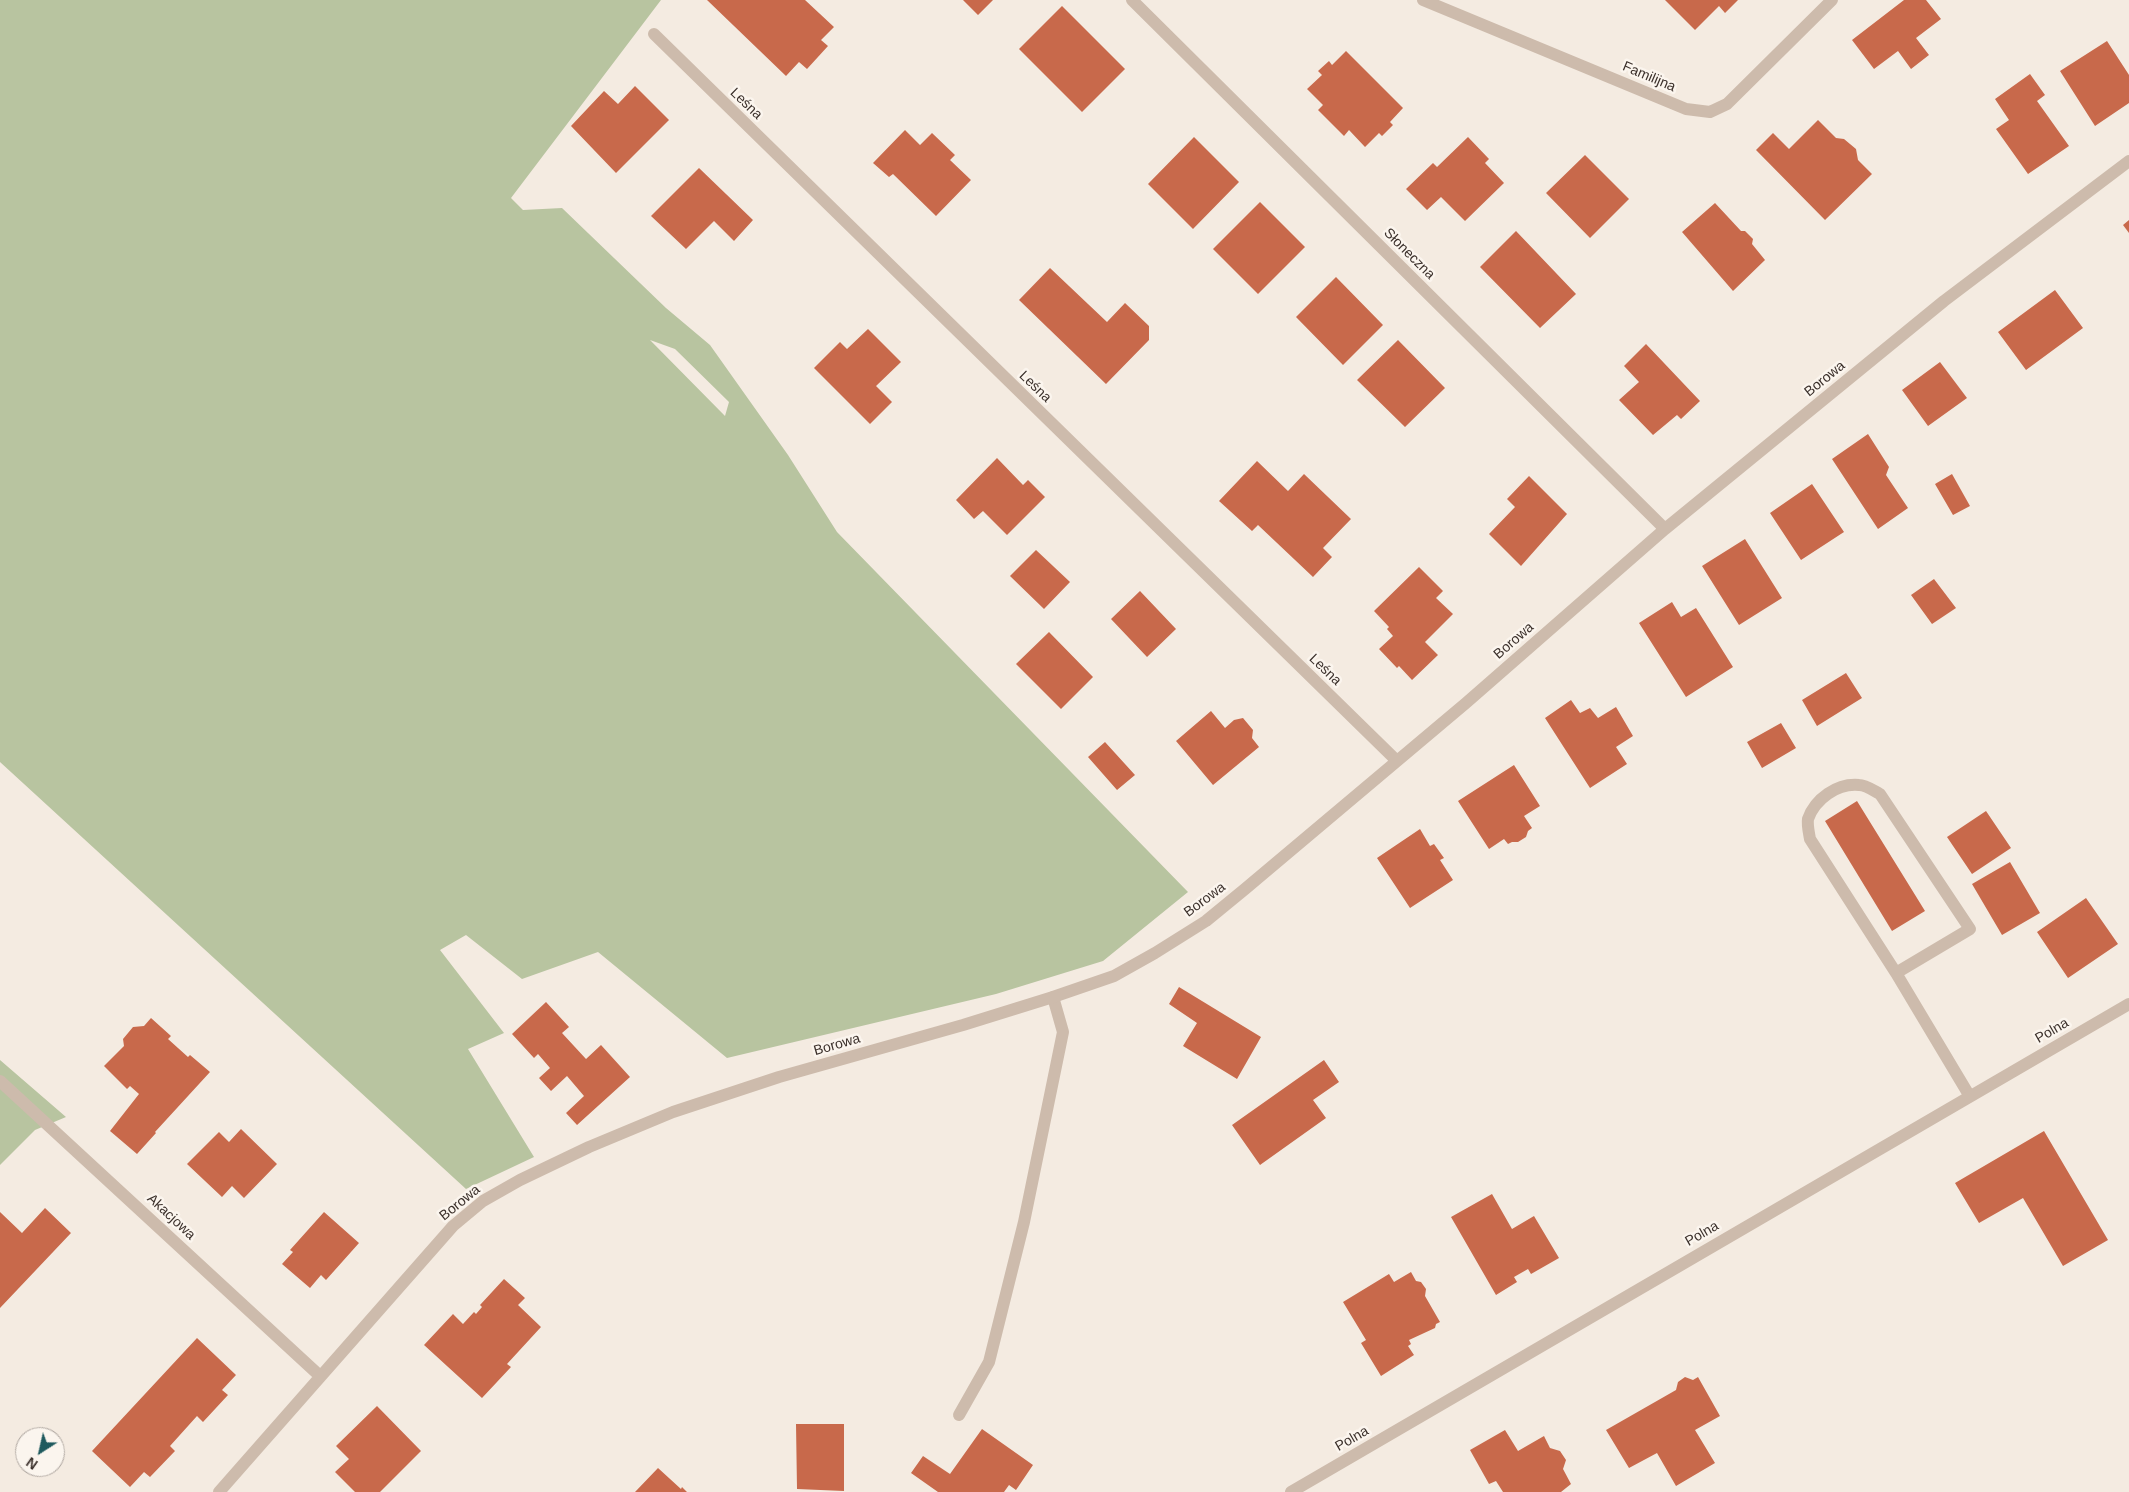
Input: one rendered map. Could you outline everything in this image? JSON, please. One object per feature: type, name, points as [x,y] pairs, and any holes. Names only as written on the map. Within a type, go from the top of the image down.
[{"type":"street","name":"Słoneczna","points":[[1132,0],[1665,529]]},
{"type":"street","name":"Familijna","points":[[1424,0],[1686,109],[1710,112],[1727,104],[1832,0]]},
{"type":"street","name":"Leśna","points":[[654,34],[1397,761]]},
{"type":"street","name":"Borowa","points":[[219,1492],[453,1226],[483,1201],[520,1180],[673,1112],[780,1077],[963,1025],[1114,976],[1206,921],[1397,761],[1665,529],[1944,301],[2129,161]]},
{"type":"street","points":[[1896,973],[1970,929],[1880,794],[1860,785],[1846,786],[1827,793],[1815,805],[1808,821],[1810,839],[1896,973],[1970,1095]]},
{"type":"street","points":[[958,1415],[988,1362],[1024,1222],[1063,1032],[1053,997]]},
{"type":"street","name":"Polna","points":[[1291,1492],[2129,1004]]},
{"type":"street","name":"Akacjowa","points":[[0,1082],[320,1376]]},
{"type":"green space","points":[[0,0],[661,0],[511,198],[523,210],[562,208],[666,308],[710,345],[788,455],[837,532],[1188,892],[1103,961],[996,994],[727,1058],[598,952],[522,979],[466,935],[440,950],[504,1033],[468,1049],[534,1157],[466,1189],[0,762]],"holes":[[[650,340],[675,349],[729,402],[725,416]]]},
{"type":"green space","points":[[0,1060],[66,1117],[35,1130],[0,1165]]},
{"type":"building","points":[[707,0],[805,0],[834,27],[821,40],[828,46],[807,69],[799,62],[786,76]]},
{"type":"building","points":[[963,0],[993,0],[978,15]]},
{"type":"building","points":[[1665,0],[1738,0],[1725,13],[1719,6],[1695,30]]},
{"type":"building","points":[[1904,0],[1926,0],[1941,19],[1916,38],[1929,55],[1911,69],[1898,51],[1874,69],[1852,40]]},
{"type":"building","points":[[1062,6],[1125,69],[1082,112],[1019,49]]},
{"type":"building","points":[[2107,41],[2129,75],[2129,103],[2095,126],[2060,71]]},
{"type":"building","points":[[1346,51],[1403,108],[1390,122],[1393,125],[1382,136],[1379,133],[1365,147],[1349,130],[1344,136],[1318,110],[1323,105],[1307,89],[1322,75],[1318,71],[1329,61],[1332,65]]},
{"type":"building","points":[[2030,74],[2045,95],[2037,101],[2069,146],[2028,174],[1996,129],[2009,120],[1995,99]]},
{"type":"building","points":[[635,86],[669,120],[616,173],[571,126],[604,91],[618,104]]},
{"type":"building","points":[[1818,120],[1836,138],[1844,139],[1856,149],[1858,160],[1872,174],[1825,220],[1756,150],[1773,133],[1789,149]]},
{"type":"building","points":[[905,130],[920,145],[932,133],[955,155],[950,160],[971,180],[936,216],[893,174],[889,177],[873,163]]},
{"type":"building","points":[[1194,137],[1239,182],[1193,229],[1148,184]]},
{"type":"building","points":[[1468,137],[1489,159],[1485,163],[1504,183],[1465,221],[1441,197],[1427,210],[1406,189],[1433,163],[1437,167]]},
{"type":"building","points":[[1585,155],[1629,199],[1590,238],[1546,193]]},
{"type":"building","points":[[699,168],[753,220],[734,241],[714,221],[686,249],[651,216]]},
{"type":"building","points":[[1260,202],[1305,247],[1258,294],[1213,249]]},
{"type":"building","points":[[1715,203],[1741,231],[1745,231],[1753,239],[1752,244],[1765,260],[1733,291],[1682,232]]},
{"type":"building","points":[[2129,220],[2129,233],[2123,225]]},
{"type":"building","points":[[1516,231],[1576,294],[1540,328],[1480,267]]},
{"type":"building","points":[[1050,268],[1107,322],[1125,303],[1149,326],[1149,340],[1106,384],[1019,300]]},
{"type":"building","points":[[1336,277],[1383,325],[1343,365],[1296,317]]},
{"type":"building","points":[[2055,290],[2083,328],[2026,370],[1998,332]]},
{"type":"building","points":[[868,329],[901,362],[876,386],[892,402],[870,424],[814,368],[840,342],[847,349]]},
{"type":"building","points":[[1398,340],[1445,388],[1405,427],[1357,380]]},
{"type":"building","points":[[1646,344],[1700,401],[1681,419],[1677,415],[1653,435],[1619,400],[1639,382],[1624,366]]},
{"type":"building","points":[[1940,362],[1967,398],[1928,426],[1902,390]]},
{"type":"building","points":[[1868,434],[1889,467],[1886,475],[1908,508],[1878,529],[1832,459]]},
{"type":"building","points":[[997,458],[1023,485],[1028,480],[1045,497],[1007,535],[983,511],[974,519],[956,500]]},
{"type":"building","points":[[1257,461],[1288,491],[1304,474],[1351,519],[1323,548],[1332,557],[1313,577],[1258,525],[1252,531],[1219,501]]},
{"type":"building","points":[[1952,474],[1970,506],[1953,515],[1935,484]]},
{"type":"building","points":[[1529,476],[1567,514],[1521,566],[1489,534],[1515,507],[1507,499]]},
{"type":"building","points":[[1812,484],[1844,532],[1801,560],[1770,513]]},
{"type":"building","points":[[1745,539],[1782,598],[1739,625],[1702,566]]},
{"type":"building","points":[[1036,550],[1070,582],[1044,609],[1010,576]]},
{"type":"building","points":[[1419,567],[1443,591],[1436,598],[1453,614],[1425,642],[1438,655],[1412,680],[1399,666],[1397,668],[1379,649],[1393,636],[1387,629],[1389,627],[1374,611]]},
{"type":"building","points":[[1934,579],[1956,608],[1932,624],[1911,595]]},
{"type":"building","points":[[1140,591],[1176,629],[1147,657],[1111,619]]},
{"type":"building","points":[[1672,602],[1681,617],[1696,608],[1733,667],[1686,697],[1639,623]]},
{"type":"building","points":[[1049,632],[1093,677],[1061,709],[1016,664]]},
{"type":"building","points":[[1846,673],[1862,698],[1817,726],[1802,700]]},
{"type":"building","points":[[1571,700],[1580,713],[1590,708],[1598,718],[1616,707],[1633,736],[1616,747],[1627,764],[1590,788],[1545,718]]},
{"type":"building","points":[[1211,711],[1225,728],[1234,720],[1243,718],[1253,730],[1252,738],[1259,747],[1213,785],[1176,741]]},
{"type":"building","points":[[1781,723],[1796,748],[1762,768],[1747,742]]},
{"type":"building","points":[[1105,742],[1135,775],[1117,790],[1088,757]]},
{"type":"building","points":[[1514,765],[1540,806],[1524,816],[1532,828],[1528,831],[1526,837],[1518,842],[1508,844],[1504,839],[1489,849],[1458,801]]},
{"type":"building","points":[[1857,801],[1925,911],[1892,931],[1825,821]]},
{"type":"building","points":[[1986,811],[2011,848],[1972,874],[1947,837]]},
{"type":"building","points":[[1420,829],[1430,846],[1434,844],[1444,858],[1440,860],[1453,880],[1410,908],[1377,858]]},
{"type":"building","points":[[2010,862],[2040,913],[2002,935],[1972,884]]},
{"type":"building","points":[[2086,898],[2118,944],[2068,978],[2037,932]]},
{"type":"building","points":[[1179,987],[1261,1037],[1237,1079],[1183,1046],[1197,1023],[1169,1004]]},
{"type":"building","points":[[546,1002],[569,1027],[562,1033],[586,1059],[601,1045],[630,1077],[577,1125],[566,1113],[584,1096],[567,1076],[551,1091],[539,1078],[550,1068],[538,1054],[534,1058],[512,1034]]},
{"type":"building","points":[[151,1018],[171,1036],[168,1039],[188,1057],[190,1055],[210,1072],[137,1154],[110,1131],[139,1094],[130,1086],[127,1089],[104,1066],[124,1046],[123,1039],[133,1027],[144,1026]]},
{"type":"building","points":[[1324,1060],[1339,1082],[1313,1100],[1326,1118],[1260,1165],[1232,1125]]},
{"type":"building","points":[[241,1129],[277,1164],[244,1198],[232,1186],[222,1197],[187,1164],[219,1132],[229,1142]]},
{"type":"building","points":[[2044,1131],[2108,1240],[2063,1266],[2023,1198],[1979,1223],[1955,1183]]},
{"type":"building","points":[[1492,1194],[1512,1229],[1534,1216],[1559,1258],[1531,1274],[1528,1269],[1514,1277],[1517,1282],[1496,1295],[1451,1217]]},
{"type":"building","points":[[45,1208],[71,1233],[0,1308],[0,1212],[22,1233]]},
{"type":"building","points":[[324,1212],[359,1243],[326,1280],[321,1275],[310,1288],[282,1264],[293,1252],[290,1250]]},
{"type":"building","points":[[1411,1272],[1416,1281],[1421,1282],[1426,1289],[1425,1296],[1440,1322],[1436,1324],[1435,1328],[1409,1340],[1411,1344],[1408,1346],[1414,1355],[1381,1376],[1361,1343],[1366,1340],[1343,1302],[1389,1274],[1394,1282]]},
{"type":"building","points":[[504,1279],[525,1298],[518,1305],[541,1327],[507,1364],[511,1367],[482,1398],[424,1345],[453,1314],[463,1324],[474,1312],[476,1314],[482,1307],[480,1305]]},
{"type":"building","points":[[197,1338],[236,1375],[222,1390],[228,1395],[203,1422],[197,1416],[170,1446],[175,1451],[150,1477],[144,1472],[130,1487],[92,1451]]},
{"type":"building","points":[[1685,1377],[1693,1380],[1698,1377],[1720,1416],[1695,1430],[1715,1463],[1676,1486],[1657,1453],[1629,1468],[1606,1430],[1676,1390],[1678,1382]]},
{"type":"building","points":[[377,1406],[421,1451],[380,1492],[355,1492],[335,1472],[349,1459],[336,1446]]},
{"type":"building","points":[[796,1424],[844,1424],[844,1491],[797,1489]]},
{"type":"building","points":[[982,1429],[1033,1465],[1016,1490],[1009,1485],[1004,1492],[938,1492],[911,1473],[923,1456],[950,1474]]},
{"type":"building","points":[[1505,1430],[1518,1451],[1544,1436],[1550,1448],[1560,1451],[1566,1460],[1563,1469],[1571,1484],[1561,1492],[1503,1492],[1496,1481],[1489,1484],[1470,1450]]},
{"type":"building","points":[[658,1468],[681,1489],[682,1487],[687,1492],[635,1492]]}]
